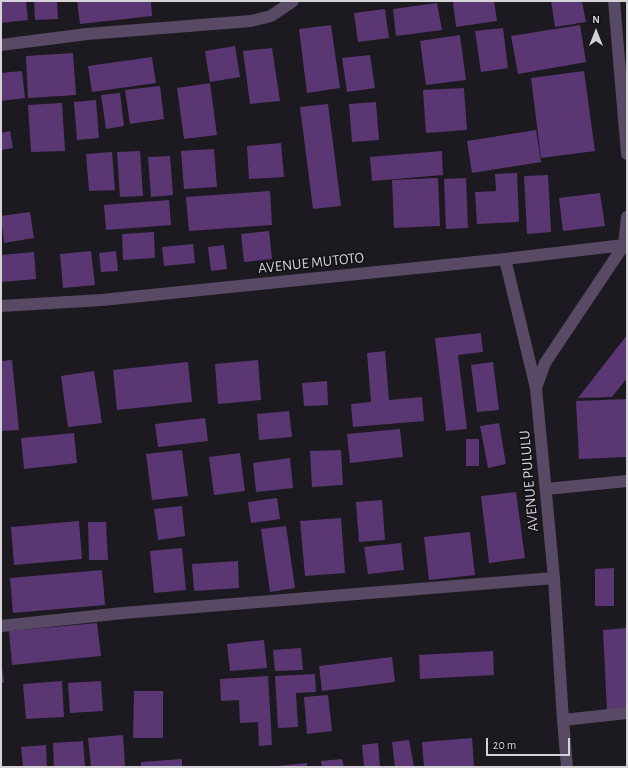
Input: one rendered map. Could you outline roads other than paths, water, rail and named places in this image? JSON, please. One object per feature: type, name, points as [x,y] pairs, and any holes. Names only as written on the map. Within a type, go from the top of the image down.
[{"type":"street","points":[[1,45],[87,34],[251,21],[271,16],[293,1]]},
{"type":"street","points":[[614,1],[627,154]]},
{"type":"street","name":"AVENUE PULULU","points":[[567,767],[554,578],[536,388],[545,363],[624,245],[627,217]]},
{"type":"street","name":"AVENUE MUTOTO","points":[[1,306],[102,300],[506,259],[624,245]]},
{"type":"street","points":[[506,259],[536,388]]},
{"type":"street","points":[[546,488],[627,481]]},
{"type":"street","points":[[1,626],[123,613],[554,578]]},
{"type":"street","points":[[563,720],[627,713]]}]
